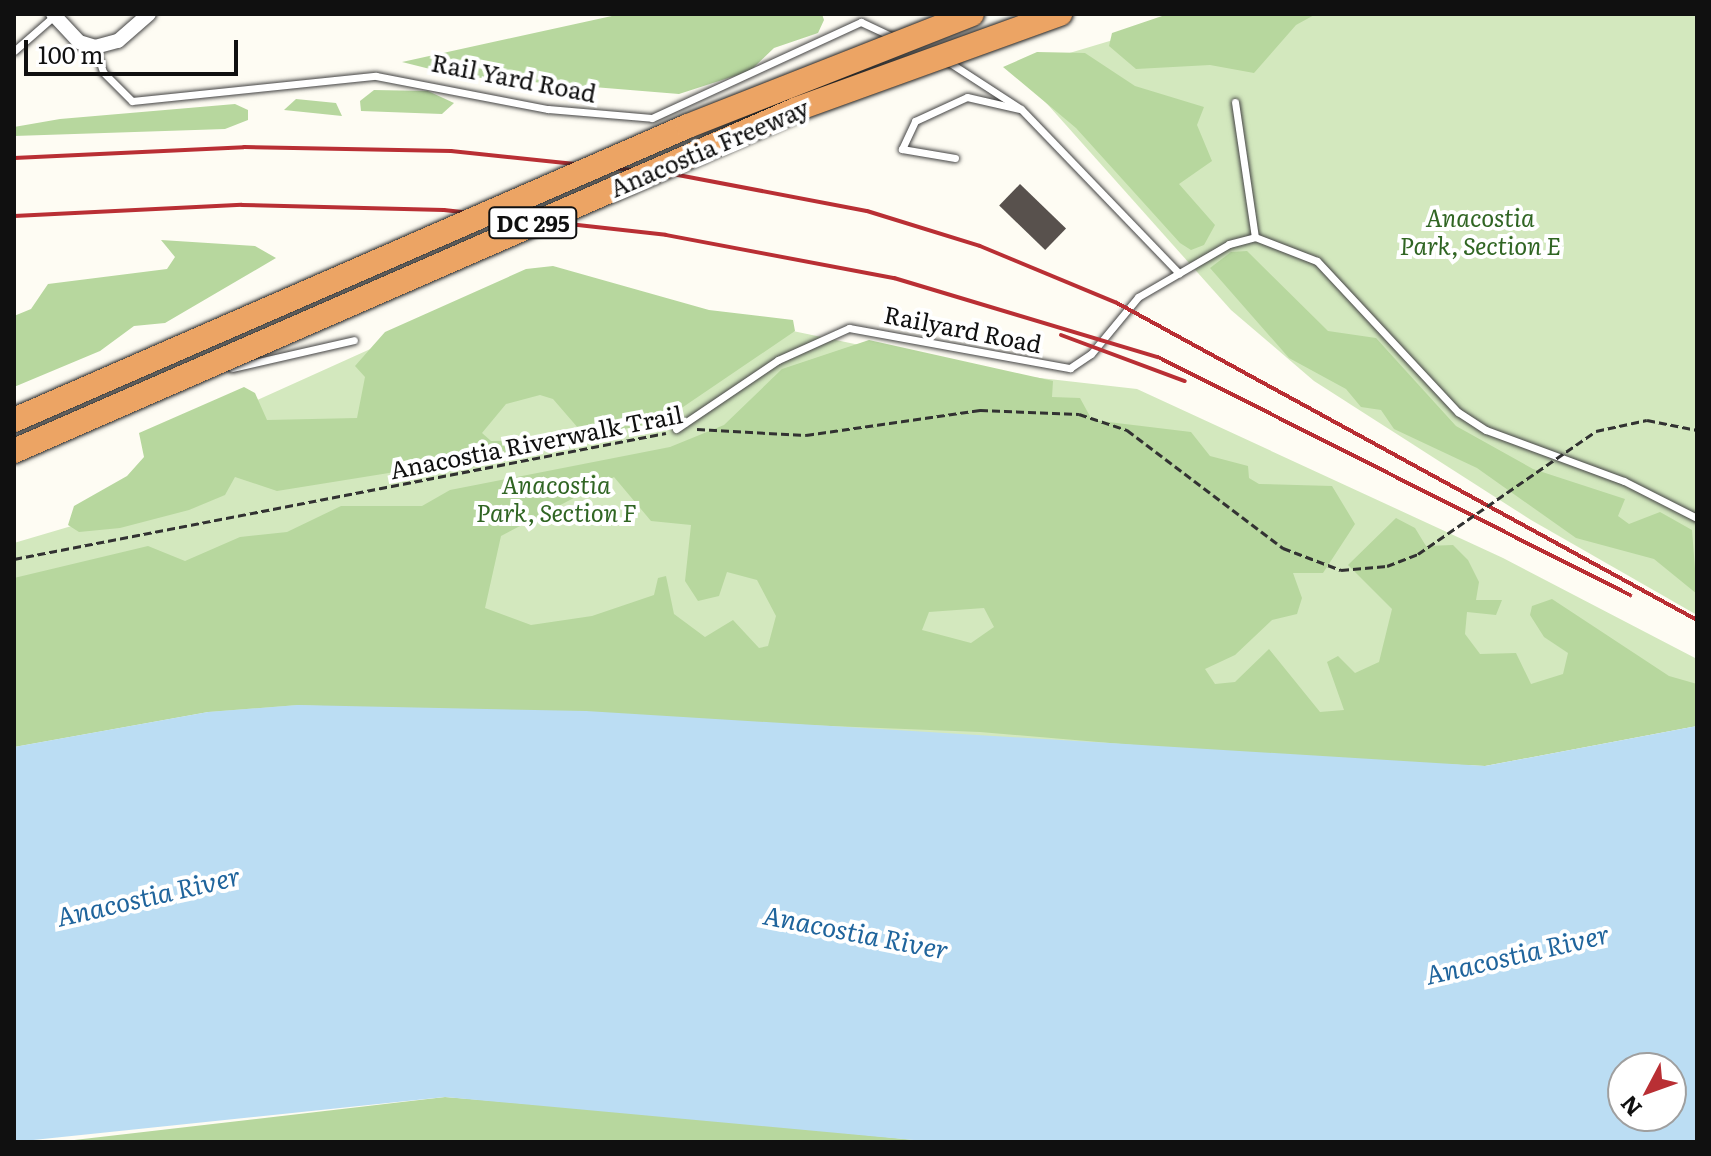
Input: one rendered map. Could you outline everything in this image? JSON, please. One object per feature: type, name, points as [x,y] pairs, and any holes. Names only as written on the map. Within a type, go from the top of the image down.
[{"type":"highway","name":"Anacostia Freeway","points":[[14,420],[703,120],[972,14]]},
{"type":"highway","name":"Anacostia Freeway","points":[[14,451],[172,385],[797,109],[1060,14]]},
{"type":"street","points":[[54,15],[79,42],[95,47],[118,41],[149,14]]},
{"type":"lane","points":[[14,51],[54,15]]},
{"type":"lane","name":"Rail Yard Road","points":[[95,47],[103,72],[132,101],[376,76],[548,109],[652,118],[861,22],[975,74],[1021,109],[1179,273]]},
{"type":"lane","points":[[955,158],[902,149],[915,121],[967,97],[1021,109]]},
{"type":"lane","points":[[1235,102],[1255,237],[1317,261],[1458,412],[1486,430],[1624,481],[1697,518]]},
{"type":"lane","name":"Railyard Road","points":[[676,429],[810,343],[849,328],[878,330],[1070,368],[1091,354],[1132,302],[1179,273],[1255,237]]},
{"type":"lane","points":[[172,385],[354,340]]},
{"type":"path","name":"Anacostia Riverwalk Trail","points":[[14,559],[604,450],[676,429],[818,435],[877,420],[922,422],[980,410],[1079,414],[1137,436],[1283,548],[1341,570],[1372,569],[1418,554],[1596,431],[1647,420],[1697,430]]},
{"type":"green space","points":[[621,14],[822,14],[824,20],[818,33],[774,48],[750,71],[679,94],[458,76],[402,62]]},
{"type":"green space","points":[[1168,14],[1316,14],[1296,25],[1254,73],[1210,65],[1136,69],[1109,46],[1112,33]]},
{"type":"green space","name":"Anacostia Park, Section E","points":[[1200,14],[1697,14],[1697,615],[1531,520],[1314,381],[1231,310],[1016,69]]},
{"type":"green space","points":[[1037,52],[1085,53],[1135,86],[1204,107],[1197,125],[1212,161],[1179,184],[1215,225],[1204,245],[1191,250],[1180,243],[1076,128],[1003,67]]},
{"type":"green space","points":[[374,90],[428,91],[454,103],[442,114],[361,111],[360,101]]},
{"type":"green space","points":[[296,99],[336,103],[342,116],[284,110]]},
{"type":"green space","points":[[235,104],[248,110],[248,120],[225,129],[14,136],[14,127],[60,119]]},
{"type":"green space","points":[[161,240],[255,246],[276,258],[165,323],[134,326],[100,351],[14,387],[14,316],[31,309],[48,284],[167,269],[175,257]]},
{"type":"green space","points":[[1247,251],[1328,331],[1376,338],[1456,426],[1533,469],[1625,499],[1618,516],[1629,524],[1660,512],[1692,530],[1697,594],[1654,559],[1576,538],[1477,468],[1394,429],[1381,410],[1361,407],[1346,389],[1289,358],[1210,268],[1231,252]]},
{"type":"green space","points":[[553,266],[709,310],[793,320],[795,331],[661,422],[585,436],[553,399],[540,395],[506,404],[482,433],[491,441],[564,440],[551,447],[277,491],[235,477],[225,495],[189,510],[120,528],[79,532],[68,525],[74,506],[127,476],[144,457],[139,433],[244,387],[255,393],[267,420],[357,418],[365,377],[355,366],[385,332],[526,269]]},
{"type":"green space","name":"Anacostia Park, Section F","points":[[532,276],[988,372],[1137,389],[1503,558],[1697,659],[1697,726],[1409,764],[586,711],[208,712],[14,747],[14,543],[119,512],[200,426]]},
{"type":"green space","name":"Anacostia Park, Section F","points":[[869,340],[1053,381],[1052,397],[1080,398],[1092,420],[1191,432],[1210,456],[1248,466],[1249,478],[1259,484],[1332,486],[1355,524],[1323,573],[1293,573],[1302,598],[1297,614],[1272,620],[1235,655],[1205,669],[1215,684],[1235,682],[1269,649],[1320,712],[1344,710],[1327,662],[1338,656],[1355,673],[1379,662],[1392,609],[1348,565],[1396,518],[1415,528],[1426,546],[1453,545],[1468,560],[1479,582],[1476,600],[1502,600],[1496,615],[1467,612],[1465,634],[1480,654],[1516,653],[1531,684],[1563,674],[1568,653],[1544,637],[1530,615],[1532,606],[1552,599],[1669,676],[1697,684],[1697,726],[1485,766],[1274,757],[980,732],[298,705],[208,712],[14,747],[14,578],[148,546],[185,561],[240,537],[287,532],[341,506],[422,506],[450,490],[670,447],[724,425],[782,369]],"holes":[[[614,477],[651,521],[691,525],[685,581],[698,601],[719,596],[727,572],[757,580],[776,616],[768,646],[759,648],[733,620],[705,637],[674,614],[666,576],[658,578],[654,595],[592,616],[531,625],[485,608],[501,536]],[[984,608],[994,627],[971,643],[922,630],[929,612]]]},
{"type":"green space","points":[[445,1097],[678,1116],[935,1142],[57,1142]]},
{"type":"water","name":"Anacostia River","points":[[298,705],[586,711],[1485,766],[1697,726],[1697,1142],[935,1142],[445,1097],[14,1142],[14,747],[208,712]]},
{"type":"building","points":[[1020,184],[1066,228],[1045,250],[999,206]]},
{"type":"railway","points":[[14,158],[244,147],[451,151],[678,175],[867,211],[980,246],[1117,303],[1697,620]]},
{"type":"railway","points":[[14,216],[242,205],[444,210],[666,235],[894,278],[1158,357],[1630,595]]},
{"type":"railway","points":[[1061,335],[1185,381]]}]
